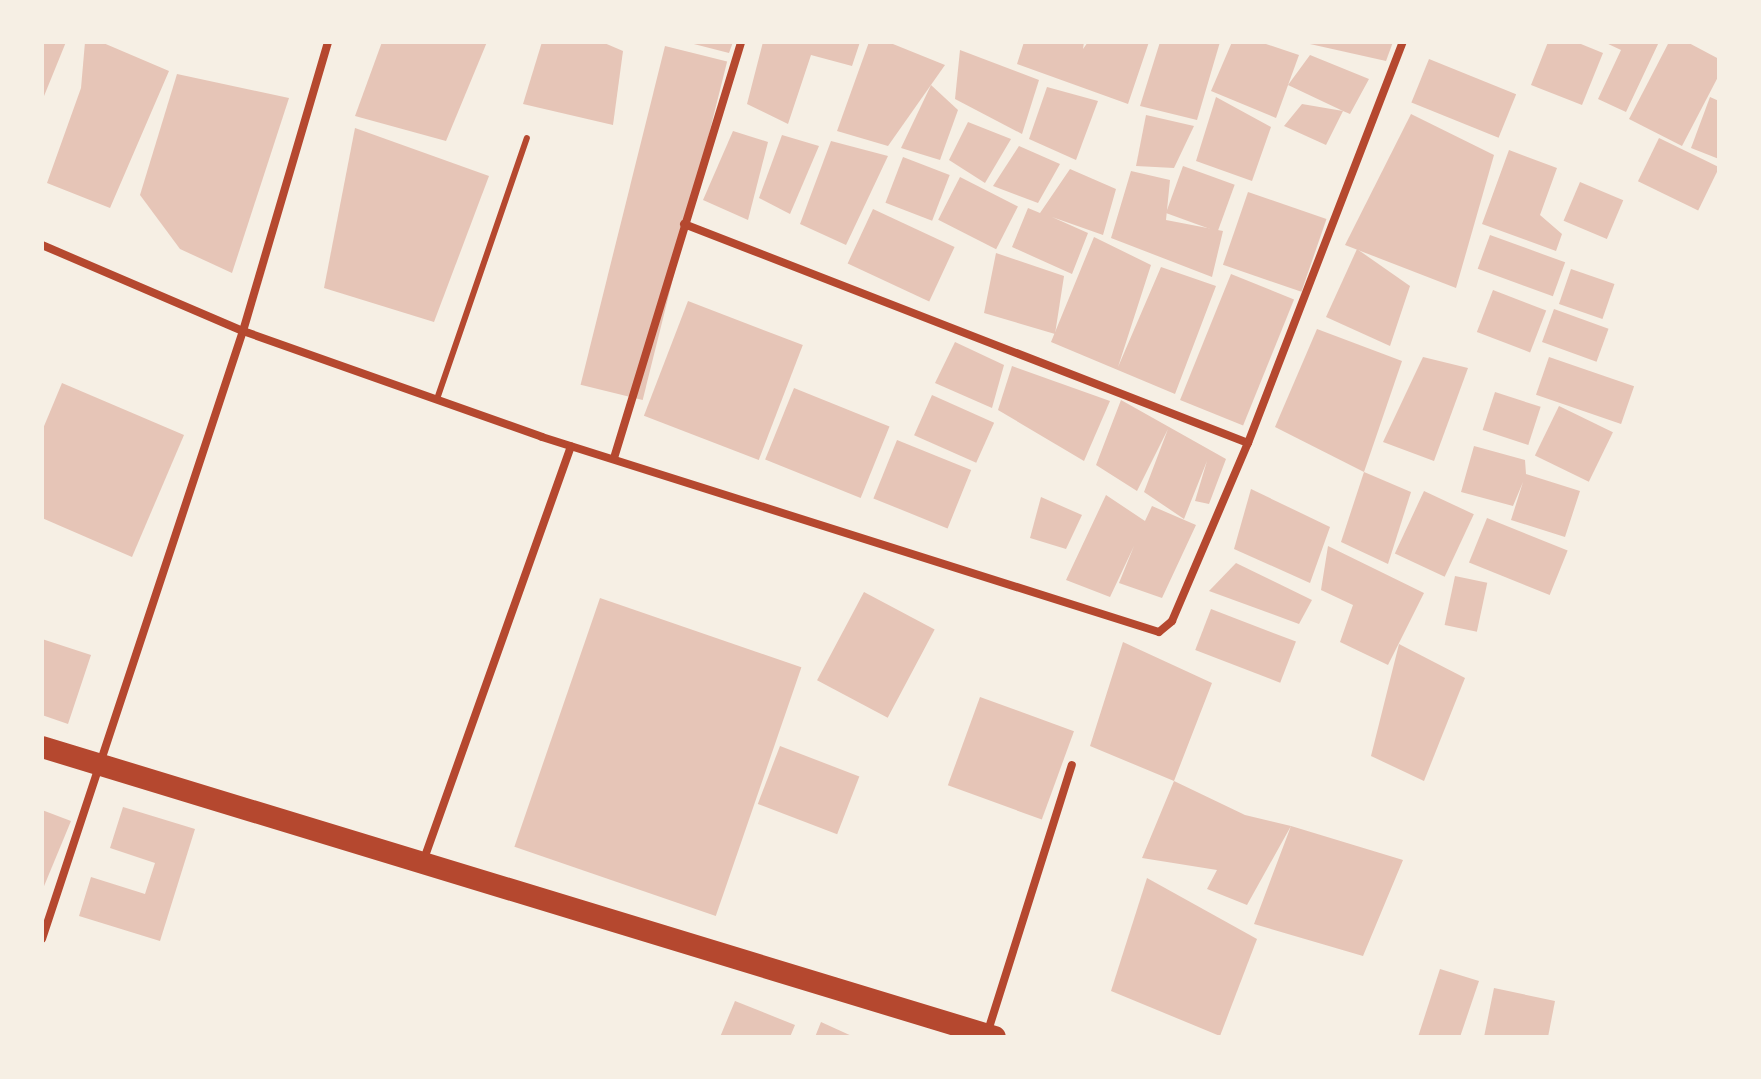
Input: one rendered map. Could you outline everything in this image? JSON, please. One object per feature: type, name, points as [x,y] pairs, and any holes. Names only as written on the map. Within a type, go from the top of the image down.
[{"type":"highway","points":[[42,747],[423,860],[990,1036]]},
{"type":"street","points":[[42,939],[243,331],[328,42]]},
{"type":"street","points":[[614,458],[741,42]]},
{"type":"street","points":[[42,245],[243,331],[571,446],[1159,632],[1172,621],[1248,443],[1403,42]]},
{"type":"street","points":[[684,224],[1248,443]]},
{"type":"street","points":[[423,860],[571,446]]},
{"type":"street","points":[[990,1036],[1072,765]]},
{"type":"lane","points":[[437,399],[527,138]]},
{"type":"building","points":[[42,42],[66,42],[42,101]]},
{"type":"building","points":[[85,42],[101,42],[169,71],[110,208],[47,183],[81,88]]},
{"type":"building","points":[[382,42],[487,42],[446,141],[355,116]]},
{"type":"building","points":[[542,42],[602,42],[623,51],[613,125],[523,104]]},
{"type":"building","points":[[686,42],[733,42],[729,53]]},
{"type":"building","points":[[763,42],[860,42],[852,66],[811,55],[788,124],[747,104]]},
{"type":"building","points":[[869,42],[888,42],[945,65],[888,146],[837,131]]},
{"type":"building","points":[[1024,42],[1084,42],[1083,49],[1088,42],[1149,42],[1128,104],[1017,64]]},
{"type":"building","points":[[1160,42],[1220,42],[1197,120],[1140,106]]},
{"type":"building","points":[[1232,42],[1260,42],[1299,55],[1276,118],[1211,91]]},
{"type":"building","points":[[1301,42],[1393,42],[1386,61]]},
{"type":"building","points":[[1548,42],[1576,42],[1603,53],[1582,105],[1531,85]]},
{"type":"building","points":[[1604,42],[1659,42],[1626,112],[1598,99],[1621,50]]},
{"type":"building","points":[[1669,42],[1687,42],[1719,59],[1719,75],[1682,146],[1629,119]]},
{"type":"building","points":[[665,46],[727,61],[643,400],[581,385]]},
{"type":"building","points":[[960,50],[1039,80],[1022,134],[955,99]]},
{"type":"building","points":[[1310,55],[1369,79],[1350,114],[1288,85]]},
{"type":"building","points":[[1429,59],[1516,94],[1499,138],[1411,103]]},
{"type":"building","points":[[177,74],[289,98],[232,273],[180,249],[140,195]]},
{"type":"building","points":[[931,85],[958,110],[940,160],[901,148]]},
{"type":"building","points":[[1047,87],[1098,101],[1076,160],[1029,139]]},
{"type":"building","points":[[1216,97],[1271,127],[1252,181],[1196,161]]},
{"type":"building","points":[[1710,97],[1719,101],[1719,159],[1691,148]]},
{"type":"building","points":[[1302,104],[1343,111],[1326,145],[1284,126]]},
{"type":"building","points":[[1411,114],[1494,155],[1456,288],[1345,245]]},
{"type":"building","points":[[1146,115],[1194,126],[1174,168],[1136,166]]},
{"type":"building","points":[[968,122],[1011,139],[985,183],[949,160]]},
{"type":"building","points":[[355,128],[489,176],[434,322],[324,288]]},
{"type":"building","points":[[733,131],[768,142],[748,220],[703,200]]},
{"type":"building","points":[[782,135],[819,146],[790,214],[759,198]]},
{"type":"building","points":[[1659,138],[1719,167],[1698,211],[1638,181]]},
{"type":"building","points":[[831,141],[888,156],[846,245],[800,224]]},
{"type":"building","points":[[1019,146],[1060,164],[1038,203],[993,186]]},
{"type":"building","points":[[1509,150],[1557,168],[1540,215],[1562,234],[1556,251],[1482,224]]},
{"type":"building","points":[[903,157],[950,175],[932,221],[885,203]]},
{"type":"building","points":[[1183,166],[1235,185],[1218,232],[1166,213]]},
{"type":"building","points":[[1070,169],[1116,189],[1103,235],[1052,217],[1088,233],[1072,274],[1012,247],[1028,208],[1040,213]]},
{"type":"building","points":[[1131,171],[1170,180],[1166,220],[1223,231],[1212,277],[1111,238]]},
{"type":"building","points":[[960,177],[1018,207],[996,249],[938,220]]},
{"type":"building","points":[[1580,182],[1623,200],[1607,239],[1564,221]]},
{"type":"building","points":[[1248,192],[1326,219],[1301,292],[1223,265]]},
{"type":"building","points":[[873,209],[955,247],[929,301],[848,263]]},
{"type":"building","points":[[1490,235],[1565,262],[1553,296],[1478,269]]},
{"type":"building","points":[[1094,237],[1151,265],[1118,367],[1161,267],[1216,286],[1175,394],[1051,342]]},
{"type":"building","points":[[1357,249],[1410,286],[1390,346],[1326,317]]},
{"type":"building","points":[[996,253],[1064,276],[1055,334],[984,313]]},
{"type":"building","points":[[1571,269],[1614,284],[1602,319],[1559,304]]},
{"type":"building","points":[[1231,274],[1294,299],[1243,426],[1180,400]]},
{"type":"building","points":[[1493,290],[1546,310],[1530,352],[1477,332]]},
{"type":"building","points":[[688,301],[803,345],[759,460],[644,416]]},
{"type":"building","points":[[1554,309],[1609,329],[1597,362],[1542,342]]},
{"type":"building","points":[[1317,329],[1402,361],[1364,472],[1275,427]]},
{"type":"building","points":[[955,342],[1004,365],[992,408],[935,383]]},
{"type":"building","points":[[1423,357],[1468,368],[1434,461],[1383,442]]},
{"type":"building","points":[[1549,357],[1634,386],[1621,424],[1536,395]]},
{"type":"building","points":[[1012,366],[1110,401],[1084,461],[998,410]]},
{"type":"building","points":[[62,383],[184,435],[132,557],[42,518],[42,431]]},
{"type":"building","points":[[794,388],[889,427],[861,498],[765,459]]},
{"type":"building","points":[[1495,392],[1541,407],[1528,445],[1483,430]]},
{"type":"building","points":[[932,395],[994,423],[976,463],[914,435]]},
{"type":"building","points":[[1121,400],[1226,459],[1209,504],[1195,501],[1207,461],[1184,519],[1144,492],[1168,429],[1137,491],[1096,465]]},
{"type":"building","points":[[1559,406],[1613,432],[1589,482],[1535,455]]},
{"type":"building","points":[[897,440],[971,470],[948,528],[873,498]]},
{"type":"building","points":[[1474,446],[1525,460],[1526,474],[1580,491],[1565,537],[1511,520],[1523,482],[1513,506],[1461,492]]},
{"type":"building","points":[[1364,472],[1411,492],[1388,564],[1341,542]]},
{"type":"building","points":[[1251,489],[1330,527],[1310,583],[1234,549]]},
{"type":"building","points":[[1424,491],[1474,514],[1445,577],[1395,554]]},
{"type":"building","points":[[1106,495],[1145,521],[1152,506],[1196,525],[1162,598],[1119,583],[1134,546],[1110,597],[1066,580]]},
{"type":"building","points":[[1041,497],[1082,515],[1066,549],[1030,538]]},
{"type":"building","points":[[1487,518],[1568,551],[1550,595],[1469,563]]},
{"type":"building","points":[[1328,546],[1424,593],[1388,665],[1340,642],[1353,605],[1321,590]]},
{"type":"building","points":[[1236,563],[1312,600],[1299,624],[1209,591]]},
{"type":"building","points":[[1455,576],[1487,583],[1477,632],[1445,625]]},
{"type":"building","points":[[864,592],[935,630],[888,718],[817,680]]},
{"type":"building","points":[[600,598],[801,667],[716,916],[514,847]]},
{"type":"building","points":[[1211,609],[1296,642],[1280,683],[1195,650]]},
{"type":"building","points":[[42,639],[91,655],[68,724],[42,715]]},
{"type":"building","points":[[1123,642],[1212,683],[1174,781],[1090,746]]},
{"type":"building","points":[[1399,644],[1465,678],[1424,781],[1371,756]]},
{"type":"building","points":[[980,697],[1074,731],[1042,820],[948,785]]},
{"type":"building","points":[[780,746],[859,776],[837,834],[758,804]]},
{"type":"building","points":[[1174,781],[1245,815],[1291,826],[1247,905],[1207,889],[1217,870],[1142,858]]},
{"type":"building","points":[[123,807],[195,829],[160,941],[79,916],[91,877],[145,894],[155,863],[110,848]]},
{"type":"building","points":[[42,810],[71,821],[42,891]]},
{"type":"building","points":[[1291,826],[1403,860],[1363,956],[1254,924]]},
{"type":"building","points":[[1147,878],[1257,939],[1220,1036],[1111,991]]},
{"type":"building","points":[[1440,969],[1479,981],[1460,1037],[1418,1037]]},
{"type":"building","points":[[1494,988],[1555,1001],[1548,1037],[1484,1037]]},
{"type":"building","points":[[735,1001],[795,1025],[790,1037],[720,1037]]},
{"type":"building","points":[[821,1022],[854,1037],[815,1037]]}]
